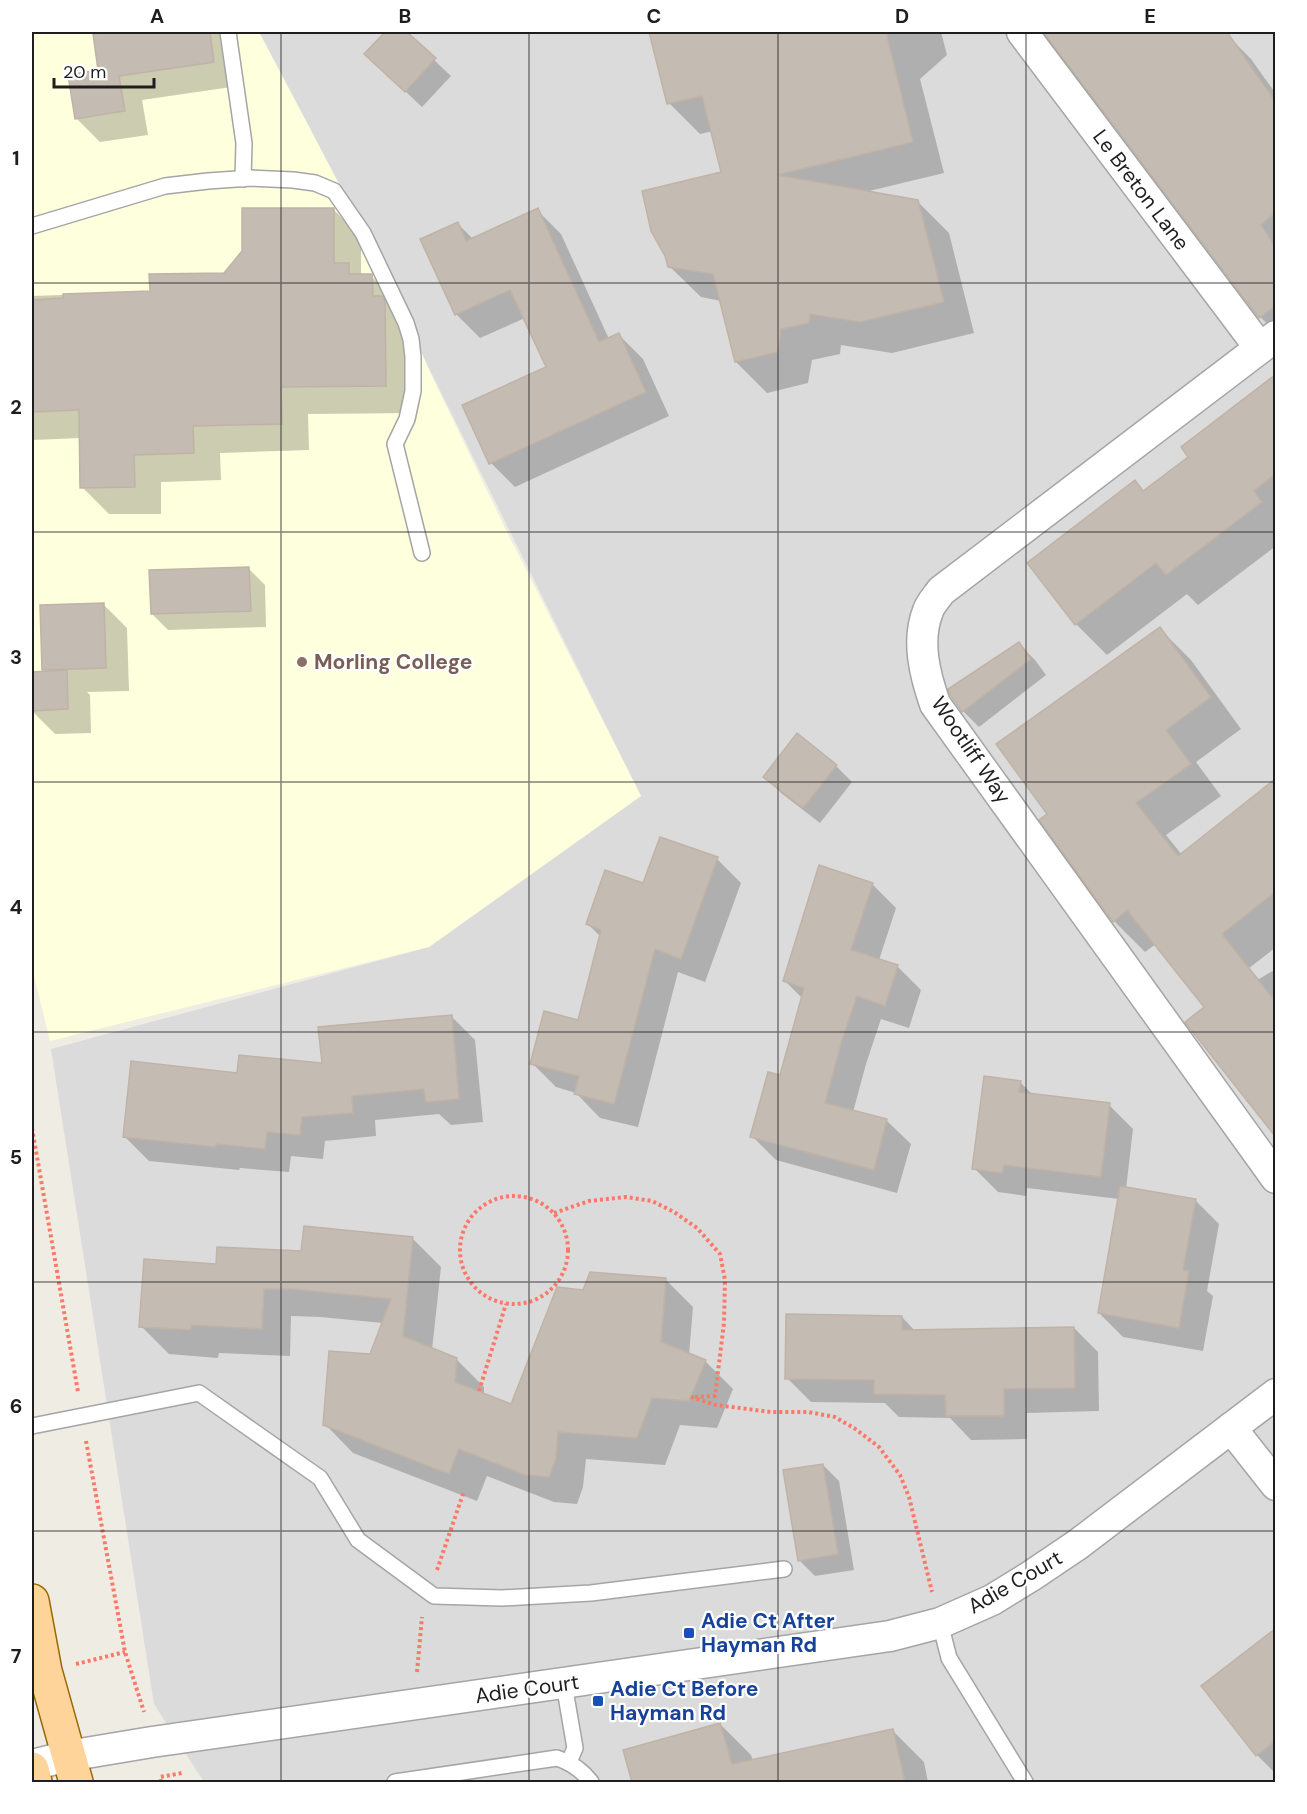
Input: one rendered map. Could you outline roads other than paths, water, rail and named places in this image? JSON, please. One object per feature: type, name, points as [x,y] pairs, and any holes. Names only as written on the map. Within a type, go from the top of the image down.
[{"type":"main road","points":[[32,1601],[45,1671],[72,1769]]},
{"type":"main road","points":[[32,1767],[35,1782]]},
{"type":"street","name":"Le Breton Lane","points":[[1022,32],[1268,342]]},
{"type":"street","name":"Wootliff Way","points":[[1268,342],[941,591],[928,609],[923,631],[923,652],[927,680],[935,704],[1275,1179]]},
{"type":"street","name":"Adie Court","points":[[32,1767],[72,1769],[152,1742],[890,1636],[940,1623],[992,1600],[1077,1545],[1275,1394]]},
{"type":"street","points":[[1230,1428],[1275,1485]]},
{"type":"lane","points":[[228,32],[244,143],[243,179]]},
{"type":"lane","points":[[32,226],[165,186],[208,181],[293,180],[315,183],[334,191],[363,233],[406,322],[411,339],[412,391],[407,418],[395,444],[422,553]]},
{"type":"lane","points":[[32,1426],[199,1393],[320,1478],[358,1540],[434,1596],[502,1598],[591,1593],[784,1569]]},
{"type":"lane","points":[[940,1623],[950,1658],[1025,1782]]},
{"type":"lane","points":[[564,1684],[575,1748],[570,1762]]},
{"type":"lane","points":[[395,1782],[421,1781],[557,1758],[570,1762],[591,1782]]},
{"type":"place","name":"Morling College","points":[[302,662]]},
{"type":"place","name":"Adie Ct After Hayman Rd","points":[[689,1633]]},
{"type":"place","name":"Adie Ct Before Hayman Rd","points":[[598,1701]]}]
